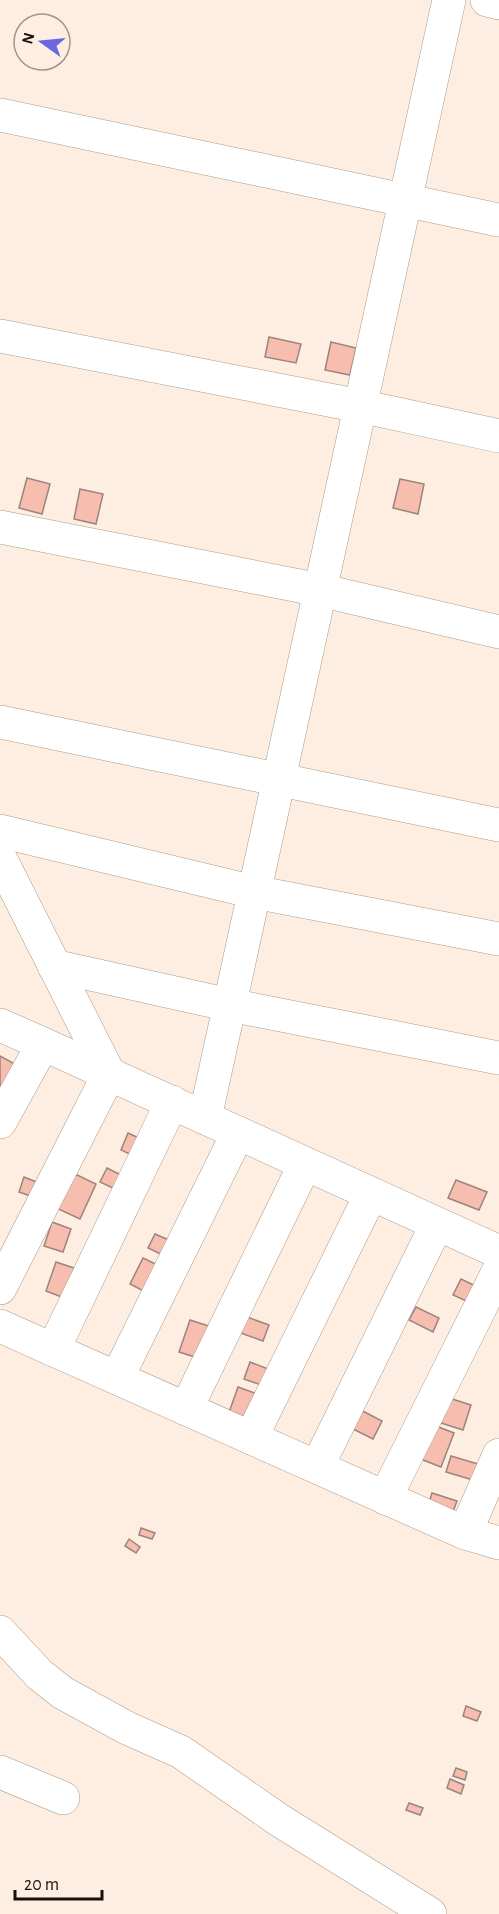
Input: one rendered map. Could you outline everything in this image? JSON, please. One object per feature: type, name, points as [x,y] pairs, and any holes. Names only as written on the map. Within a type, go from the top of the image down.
[{"type":"street","points":[[205,1118],[449,0]]},
{"type":"street","points":[[487,0],[499,3]]},
{"type":"street","points":[[0,115],[499,220]]},
{"type":"street","points":[[0,336],[360,406],[499,436]]},
{"type":"street","points":[[0,527],[320,590],[499,632]]},
{"type":"street","points":[[0,722],[499,825]]},
{"type":"street","points":[[0,831],[254,891],[499,939]]},
{"type":"street","points":[[0,858],[109,1074]]},
{"type":"street","points":[[54,966],[230,1005],[499,1058]]},
{"type":"street","points":[[0,1025],[499,1252]]},
{"type":"street","points":[[0,1122],[43,1044]]},
{"type":"street","points":[[0,1288],[109,1074]]},
{"type":"street","points":[[53,1350],[172,1102]]},
{"type":"street","points":[[117,1378],[238,1133]]},
{"type":"street","points":[[186,1409],[305,1164]]},
{"type":"street","points":[[250,1438],[371,1194]]},
{"type":"street","points":[[317,1467],[437,1224]]},
{"type":"street","points":[[386,1498],[499,1270]]},
{"type":"street","points":[[0,1326],[465,1533],[499,1543]]},
{"type":"street","points":[[465,1533],[499,1455]]},
{"type":"street","points":[[0,1632],[40,1675],[63,1693],[127,1728],[181,1752],[279,1820],[430,1914]]},
{"type":"street","points":[[0,1660],[40,1675]]},
{"type":"street","points":[[0,1772],[63,1798]]},
{"type":"building","points":[[269,337],[301,344],[296,363],[265,357]]},
{"type":"building","points":[[331,342],[356,348],[350,375],[325,370]]},
{"type":"building","points":[[27,478],[50,484],[42,514],[19,508]]},
{"type":"building","points":[[400,479],[424,484],[418,514],[393,508]]},
{"type":"building","points":[[80,489],[103,494],[96,524],[74,519]]},
{"type":"building","points":[[0,1056],[22,1068],[0,1094]]},
{"type":"building","points":[[128,1133],[150,1143],[142,1160],[121,1150]]},
{"type":"building","points":[[107,1168],[127,1178],[121,1192],[100,1182]]},
{"type":"building","points":[[71,1172],[96,1184],[80,1219],[54,1207]]},
{"type":"building","points":[[24,1177],[44,1185],[39,1199],[19,1192]]},
{"type":"building","points":[[456,1180],[487,1192],[479,1210],[448,1198]]},
{"type":"building","points":[[52,1222],[71,1229],[63,1252],[44,1246]]},
{"type":"building","points":[[155,1234],[178,1244],[171,1259],[148,1248]]},
{"type":"building","points":[[143,1258],[166,1269],[153,1296],[130,1284]]},
{"type":"building","points":[[56,1262],[77,1269],[67,1299],[46,1291]]},
{"type":"building","points":[[461,1279],[480,1288],[473,1304],[453,1295]]},
{"type":"building","points":[[416,1307],[439,1318],[433,1332],[409,1320]]},
{"type":"building","points":[[244,1316],[269,1325],[263,1341],[238,1332]]},
{"type":"building","points":[[190,1320],[215,1328],[204,1360],[179,1352]]},
{"type":"building","points":[[250,1362],[273,1371],[267,1387],[244,1379]]},
{"type":"building","points":[[238,1387],[260,1395],[247,1429],[226,1421]]},
{"type":"building","points":[[446,1397],[471,1405],[463,1430],[438,1422]]},
{"type":"building","points":[[357,1408],[382,1421],[373,1439],[347,1426]]},
{"type":"building","points":[[431,1424],[454,1433],[441,1467],[418,1458]]},
{"type":"building","points":[[451,1456],[478,1464],[473,1480],[446,1472]]},
{"type":"building","points":[[432,1493],[457,1501],[451,1517],[427,1509]]},
{"type":"building","points":[[141,1528],[155,1533],[152,1539],[139,1535]]},
{"type":"building","points":[[129,1539],[140,1547],[136,1553],[125,1546]]},
{"type":"building","points":[[466,1706],[481,1712],[477,1721],[463,1716]]},
{"type":"building","points":[[456,1768],[467,1772],[465,1780],[453,1776]]},
{"type":"building","points":[[450,1779],[464,1785],[461,1794],[447,1788]]},
{"type":"building","points":[[409,1803],[423,1808],[420,1815],[406,1810]]}]
